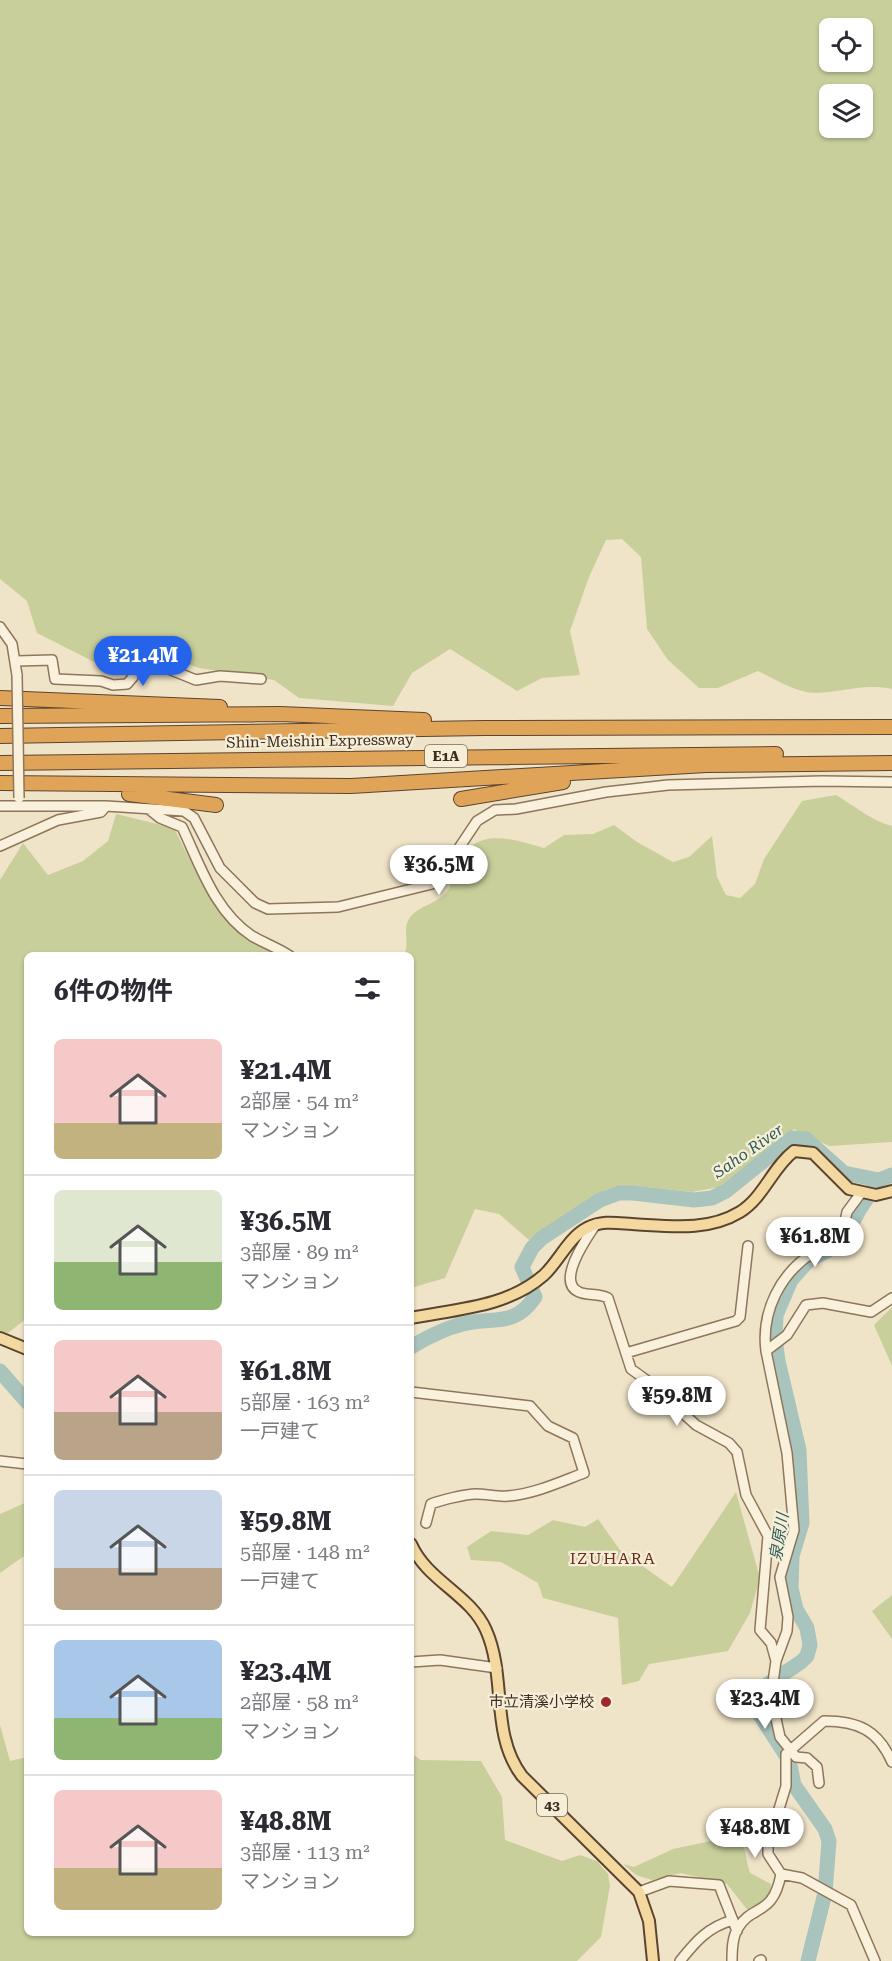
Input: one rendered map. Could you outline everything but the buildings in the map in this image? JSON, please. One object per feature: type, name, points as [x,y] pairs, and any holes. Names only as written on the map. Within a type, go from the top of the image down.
[{"type":"highway","points":[[0,698],[205,705],[280,714]]},
{"type":"highway","points":[[0,716],[280,714],[412,720],[453,719],[485,728]]},
{"type":"highway","name":"Shin-Meishin Expressway","points":[[0,736],[485,728],[892,727]]},
{"type":"highway","name":"Shin-Meishin Expressway","points":[[0,763],[587,754],[892,756]]},
{"type":"highway","points":[[0,783],[351,786],[774,762],[892,763]]},
{"type":"highway","points":[[461,799],[630,770]]},
{"type":"highway","points":[[52,784],[216,805]]},
{"type":"main road","points":[[414,1317],[483,1305],[522,1290],[551,1268],[586,1228],[597,1224],[614,1222],[683,1227],[727,1218],[752,1203],[782,1160],[794,1151],[813,1153],[849,1189],[867,1194],[892,1191]]},
{"type":"main road","points":[[0,1338],[24,1348]]},
{"type":"main road","name":"43","points":[[414,1550],[423,1566],[472,1610],[483,1623],[497,1668],[504,1744],[510,1760],[522,1776],[639,1892],[649,1921],[653,1961]]},
{"type":"street","points":[[0,627],[12,644],[17,661],[19,802]]},
{"type":"street","points":[[17,661],[52,660],[55,679],[101,681],[113,686],[127,684],[133,677],[134,645],[148,645],[161,666],[196,680],[220,676],[261,679]]},
{"type":"street","points":[[0,806],[19,802],[184,811],[190,814],[220,868],[261,907],[338,907],[432,884],[443,872],[477,820],[495,810],[516,809],[606,792],[668,785],[822,781],[892,782]]},
{"type":"street","points":[[0,846],[58,820],[102,812],[106,806]]},
{"type":"street","points":[[150,810],[160,818],[182,827],[206,881],[240,926],[252,936],[282,952]]},
{"type":"street","points":[[819,1783],[817,1767],[807,1758],[796,1757],[780,1737],[771,1695],[776,1661],[788,1631],[788,1617],[780,1576],[794,1530],[787,1454],[763,1330],[778,1289],[802,1262],[842,1235],[847,1212],[867,1194]]},
{"type":"street","points":[[597,1224],[574,1262],[570,1275],[573,1286],[579,1292],[608,1298],[631,1369],[649,1382],[696,1425],[729,1443],[737,1452],[746,1495],[768,1536],[760,1630],[771,1643],[776,1661]]},
{"type":"street","points":[[626,1353],[736,1321],[740,1317],[748,1246]]},
{"type":"street","points":[[766,1351],[787,1335],[806,1305],[823,1303],[871,1312],[892,1299]]},
{"type":"street","points":[[414,1392],[530,1406],[548,1426],[573,1438],[584,1473],[532,1491],[508,1496],[473,1493],[460,1498],[446,1498],[431,1504],[426,1524]]},
{"type":"street","points":[[0,1461],[24,1464]]},
{"type":"street","points":[[414,1662],[440,1660],[497,1668]]},
{"type":"street","points":[[875,1961],[851,1905],[802,1878],[781,1874],[768,1854],[768,1845],[786,1786],[785,1760],[790,1751],[824,1721],[842,1721],[867,1729],[884,1744],[892,1762]]},
{"type":"street","points":[[736,1931],[744,1921],[767,1907],[781,1874]]},
{"type":"street","points":[[639,1892],[669,1881],[719,1886],[736,1931],[732,1961]]},
{"type":"street","points":[[680,1961],[715,1925],[733,1920]]},
{"type":"green space","points":[[0,0],[892,0],[892,689],[873,687],[808,692],[786,685],[758,671],[718,688],[699,688],[668,660],[647,629],[641,557],[622,539],[606,540],[589,577],[570,631],[580,675],[542,678],[517,691],[450,649],[412,673],[393,706],[299,698],[274,680],[199,668],[171,658],[148,639],[127,643],[121,670],[110,670],[37,633],[27,601],[0,579]]},
{"type":"green space","points":[[836,795],[870,816],[892,826],[892,1142],[829,1146],[794,1129],[719,1187],[692,1192],[636,1186],[607,1189],[529,1240],[499,1214],[475,1209],[445,1278],[414,1287],[414,952],[406,952],[406,928],[409,919],[413,914],[445,894],[451,884],[454,866],[463,853],[483,840],[505,839],[544,848],[564,835],[593,834],[614,825],[637,842],[673,862],[689,857],[712,836],[717,877],[726,895],[740,898],[755,884],[764,859],[802,801]]},
{"type":"green space","points":[[116,814],[174,828],[202,884],[231,926],[272,952],[24,952],[24,1320],[8,1333],[0,1331],[0,880],[23,843],[48,875],[83,861],[108,841]]},
{"type":"green space","points":[[892,1307],[892,1366],[874,1325]]},
{"type":"green space","points":[[736,1492],[760,1578],[750,1613],[728,1651],[649,1664],[639,1681],[622,1685],[618,1618],[543,1598],[538,1583],[501,1562],[471,1560],[467,1547],[491,1531],[528,1535],[553,1520],[585,1527],[598,1519],[620,1550],[672,1587]]},
{"type":"green space","points":[[24,1503],[24,1556],[0,1573],[0,1514]]},
{"type":"green space","points":[[892,1595],[892,1639],[872,1611]]},
{"type":"green space","points":[[0,1725],[10,1761],[24,1758],[24,1936],[414,1936],[414,1755],[421,1760],[481,1761],[502,1797],[505,1840],[562,1861],[580,1855],[597,1861],[608,1874],[610,1886],[601,1937],[577,1961],[0,1961]]},
{"type":"green space","points":[[721,1839],[737,1843],[744,1848],[750,1873],[771,1884],[770,1895],[765,1902],[749,1912],[727,1884],[681,1873],[652,1880],[636,1875],[623,1864],[634,1867],[673,1849]]},
{"type":"waterway","name":"Saho River","points":[[414,1345],[457,1326],[503,1319],[519,1313],[535,1297],[522,1267],[532,1248],[542,1238],[600,1200],[619,1193],[694,1200],[712,1198],[726,1191],[792,1138],[806,1139],[844,1173],[879,1180],[892,1175]]},
{"type":"waterway","name":"泉原川","points":[[808,1961],[825,1893],[829,1841],[825,1829],[794,1785],[789,1760],[758,1712],[753,1700],[756,1692],[801,1662],[807,1656],[810,1645],[807,1628],[796,1609],[791,1588],[792,1556],[802,1523],[799,1450],[778,1361],[775,1339],[776,1315],[791,1280],[809,1260],[842,1243],[859,1210],[879,1180]]},
{"type":"waterway","name":"Saho River","points":[[0,1371],[24,1399]]},
{"type":"place","name":"市立清溪小学校","points":[[606,1702]]},
{"type":"district","name":"IZUHARA","points":[[613,1558]]}]
